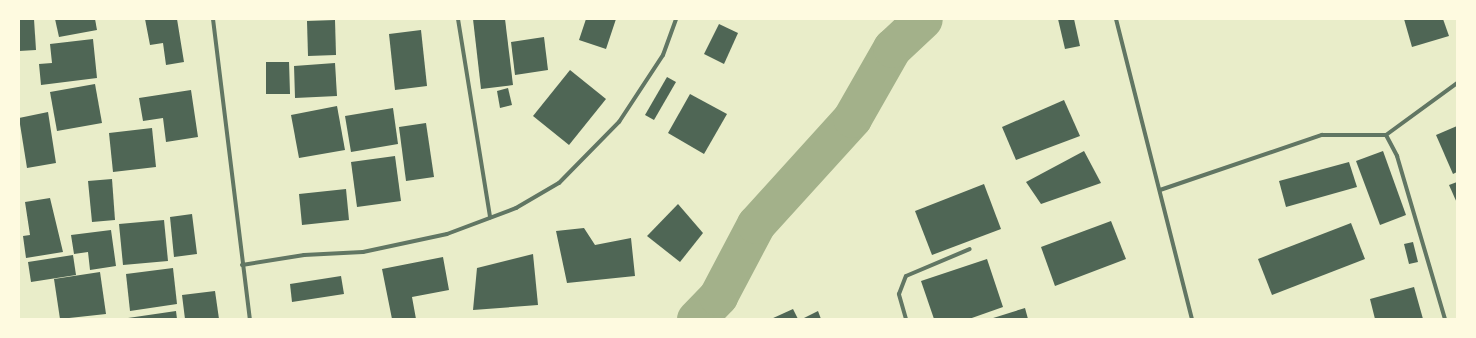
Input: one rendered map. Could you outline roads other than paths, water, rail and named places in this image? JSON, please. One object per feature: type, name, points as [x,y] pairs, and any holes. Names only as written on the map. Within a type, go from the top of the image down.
[{"type":"street","points":[[213,19],[242,265],[250,319]]},
{"type":"street","points":[[458,19],[490,217]]},
{"type":"street","points":[[242,265],[304,255],[363,252],[447,234],[516,208],[559,183],[620,122],[663,55],[676,19]]},
{"type":"street","points":[[1116,19],[1192,319]]},
{"type":"street","points":[[1160,190],[1322,135],[1386,135],[1457,83]]},
{"type":"street","points":[[1386,135],[1397,156],[1445,319]]},
{"type":"street","points":[[906,319],[900,294],[906,276],[970,249]]},
{"type":"waterway","points":[[696,319],[718,296],[756,224],[852,118],[892,48],[923,19]]}]
